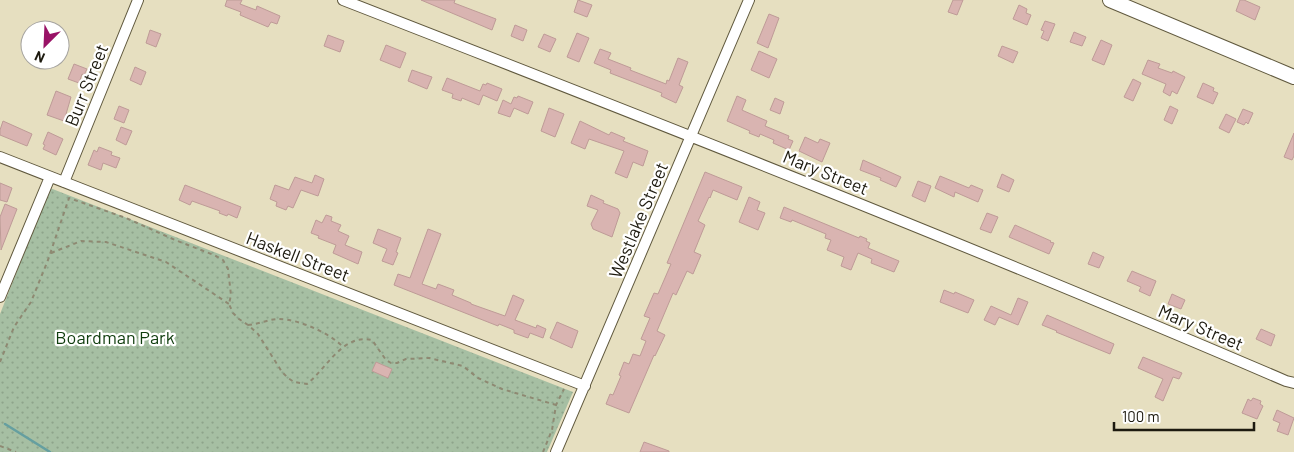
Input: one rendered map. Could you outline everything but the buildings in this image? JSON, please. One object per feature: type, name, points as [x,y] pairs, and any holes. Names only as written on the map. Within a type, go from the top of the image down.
[{"type":"street","name":"Burr Street","points":[[64,182],[138,0]]},
{"type":"street","name":"Mary Street","points":[[343,0],[691,135],[1294,383]]},
{"type":"street","name":"Westlake Street","points":[[556,452],[749,0]]},
{"type":"street","points":[[1110,0],[1294,77]]},
{"type":"street","name":"Haskell Street","points":[[0,157],[584,386]]},
{"type":"street","points":[[0,297],[50,177]]},
{"type":"path","points":[[0,362],[14,327],[31,302],[51,253],[69,198],[126,218],[223,260],[228,268],[231,295],[229,304]]},
{"type":"path","points":[[51,253],[81,241],[106,242],[166,262],[229,304],[239,319],[258,334],[282,372],[288,378],[302,384],[307,384],[316,377],[343,347],[352,341],[363,338],[372,340],[386,360],[391,363],[406,359],[429,358],[463,366],[478,378],[502,389],[556,405]]},
{"type":"path","points":[[248,325],[278,319],[291,321],[330,336],[336,339],[343,347]]},
{"type":"path","points":[[543,452],[552,430],[556,405],[568,380]]},
{"type":"path","points":[[0,446],[16,452]]},
{"type":"green space","name":"Boardman Park","points":[[50,188],[573,392],[547,452],[0,452],[0,314]]},
{"type":"waterway","points":[[5,424],[50,452]]}]
